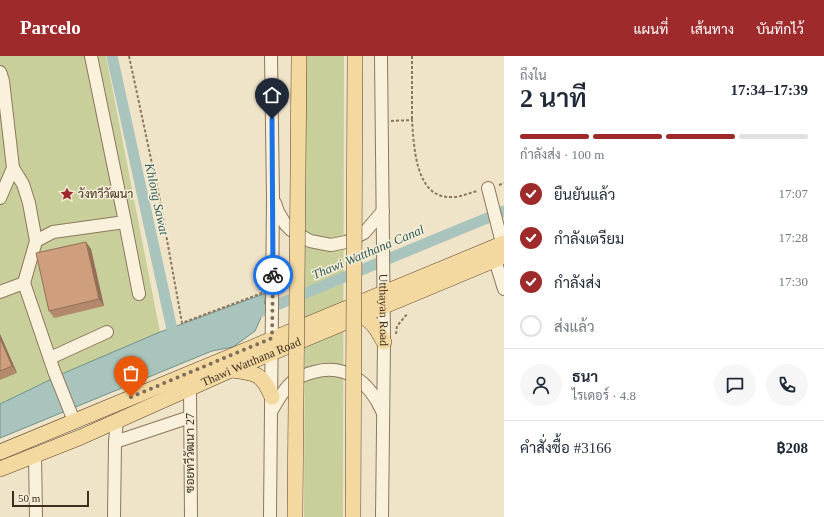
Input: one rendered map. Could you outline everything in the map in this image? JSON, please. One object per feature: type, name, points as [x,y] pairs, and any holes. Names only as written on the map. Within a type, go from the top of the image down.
[{"type":"main road","points":[[295,517],[299,56]]},
{"type":"main road","points":[[353,517],[355,56]]},
{"type":"main road","name":"Thawi Watthana Road","points":[[0,452],[72,416],[272,340],[501,247]]},
{"type":"main road","name":"Thawi Watthana Road","points":[[0,469],[81,437],[231,370],[272,340],[359,316],[383,295]]},
{"type":"main road","points":[[359,316],[366,318],[374,326],[384,342]]},
{"type":"main road","points":[[231,370],[255,374],[262,379],[267,384],[272,404]]},
{"type":"main road","points":[[72,416],[81,437]]},
{"type":"street","points":[[91,56],[139,294]]},
{"type":"street","points":[[270,517],[272,340],[267,291],[273,198],[271,56]]},
{"type":"street","name":"Utthayan Road","points":[[381,56],[384,342],[382,517]]},
{"type":"street","points":[[0,72],[3,81],[13,168],[23,184],[29,203],[36,241],[24,283],[54,371],[72,416]]},
{"type":"street","points":[[0,198],[13,168]]},
{"type":"street","points":[[489,192],[501,247],[504,289]]},
{"type":"street","points":[[273,198],[278,212],[291,230],[310,241],[331,245],[346,242],[364,233],[372,226],[383,211]]},
{"type":"street","points":[[36,241],[53,232],[125,222]]},
{"type":"street","points":[[0,292],[24,283]]},
{"type":"street","points":[[50,358],[108,332]]},
{"type":"street","points":[[272,404],[292,382],[303,375],[322,370],[338,370],[355,377],[365,384],[377,399],[383,413]]},
{"type":"street","name":"ซอยทวีวัฒนา 27","points":[[190,388],[191,517]]},
{"type":"street","points":[[115,442],[190,417]]},
{"type":"street","points":[[114,517],[115,442],[117,420]]},
{"type":"street","points":[[36,455],[36,517]]},
{"type":"path","points":[[129,56],[160,202],[182,322],[267,291]]},
{"type":"path","points":[[412,56],[412,120],[415,156],[421,177],[432,190],[444,197],[489,192],[504,183]]},
{"type":"path","points":[[382,121],[412,120]]},
{"type":"green space","name":"วังทวีวัฒนา","points":[[0,56],[106,56],[160,332],[64,373],[0,404]]},
{"type":"green space","points":[[306,56],[344,56],[343,517],[304,517]]},
{"type":"water","points":[[266,293],[263,313],[255,331],[233,347],[212,351],[0,438],[0,404],[64,373],[160,332]]},
{"type":"building","points":[[86,242],[99,299],[49,311],[36,253]]},
{"type":"building","points":[[0,338],[12,366],[0,371]]},
{"type":"waterway","name":"Khlong Sawat","points":[[112,56],[175,343]]},
{"type":"waterway","name":"Thawi Watthana Canal","points":[[250,316],[504,211]]},
{"type":"way so far","points":[[131,397],[272,338],[273,275]]},
{"type":"place","name":"วังทวีวัฒนา","points":[[67,194]]},
{"type":"route","points":[[272,119],[273,275]]}]
